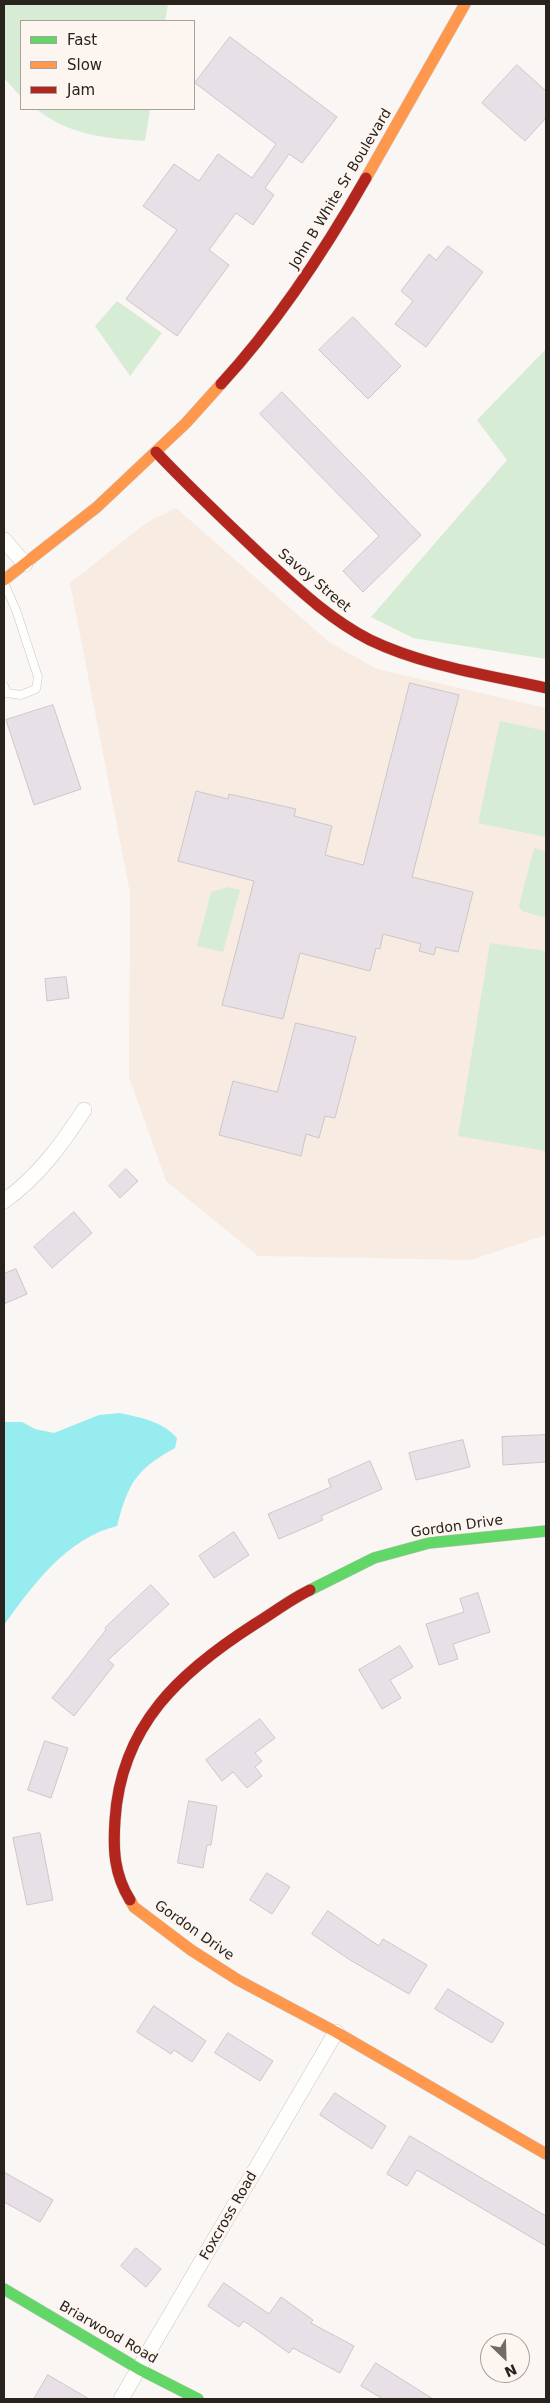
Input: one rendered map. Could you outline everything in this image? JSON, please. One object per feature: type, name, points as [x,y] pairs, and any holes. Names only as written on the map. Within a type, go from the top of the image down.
[{"type":"street","name":"John B White Sr Boulevard","points":[[4,581],[97,507],[186,423],[228,377],[305,279],[339,226],[465,4]]},
{"type":"street","name":"Savoy Street","points":[[156,452],[193,493],[326,614],[356,633],[388,648],[422,658],[546,688]]},
{"type":"street","points":[[4,540],[25,564]]},
{"type":"street","points":[[4,1201],[17,1191],[58,1150],[84,1110]]},
{"type":"street","name":"Gordon Drive","points":[[546,1531],[429,1543],[401,1550],[366,1562],[315,1587],[266,1615],[190,1670],[162,1699],[147,1718],[132,1747],[121,1777],[113,1822],[116,1868],[126,1896],[145,1917],[191,1950],[246,1984],[336,2032],[546,2154]]},
{"type":"street","name":"Foxcross Road","points":[[121,2399],[336,2032]]},
{"type":"street","name":"Briarwood Road","points":[[4,2289],[139,2369],[198,2399]]},
{"type":"lane","points":[[4,581],[16,610],[38,677],[36,688],[20,695],[7,693],[4,686]]},
{"type":"shaded area","points":[[176,508],[329,642],[377,669],[546,708],[546,1235],[471,1260],[258,1256],[166,1181],[129,1077],[130,893],[70,583],[146,523]]},
{"type":"green space","points":[[4,4],[168,4],[165,20],[20,20],[20,96],[4,78]]},
{"type":"green space","points":[[37,110],[150,110],[145,141],[88,134],[61,125]]},
{"type":"green space","points":[[117,301],[162,333],[130,376],[95,326]]},
{"type":"green space","points":[[546,349],[546,659],[413,638],[371,617],[507,460],[477,420]]},
{"type":"green space","points":[[500,721],[546,731],[546,837],[478,823]]},
{"type":"green space","points":[[534,848],[546,851],[546,918],[522,911],[519,906]]},
{"type":"green space","points":[[228,887],[240,890],[223,952],[197,946],[211,892]]},
{"type":"green space","points":[[490,943],[546,951],[546,1151],[458,1136]]},
{"type":"water","points":[[120,1413],[151,1421],[165,1428],[177,1438],[175,1448],[151,1463],[136,1479],[125,1499],[117,1526],[99,1532],[67,1552],[39,1579],[4,1625],[4,1422],[22,1422],[35,1429],[54,1433],[99,1415]]},
{"type":"building","points":[[230,37],[337,117],[302,163],[289,154],[265,188],[274,195],[253,225],[236,213],[209,250],[229,265],[177,336],[126,299],[177,230],[143,206],[174,164],[199,181],[218,154],[252,178],[276,144],[195,83]]},
{"type":"building","points":[[517,65],[546,91],[546,118],[525,141],[482,103]]},
{"type":"building","points":[[448,246],[483,272],[426,347],[395,324],[413,301],[401,291],[429,254],[436,260]]},
{"type":"building","points":[[353,317],[401,366],[368,399],[319,350]]},
{"type":"building","points":[[282,392],[421,535],[363,592],[343,571],[379,536],[260,414]]},
{"type":"building","points":[[410,683],[459,695],[412,877],[473,892],[458,952],[436,947],[434,955],[419,951],[421,944],[383,934],[380,949],[376,948],[370,971],[300,953],[283,1019],[222,1005],[254,881],[178,861],[196,791],[228,799],[229,794],[296,809],[294,816],[332,826],[325,855],[363,865]]},
{"type":"building","points":[[53,705],[81,789],[34,805],[6,720]]},
{"type":"building","points":[[66,977],[69,998],[47,1001],[45,979]]},
{"type":"building","points":[[296,1023],[356,1037],[335,1118],[325,1116],[319,1138],[306,1134],[301,1156],[219,1135],[233,1081],[277,1092]]},
{"type":"building","points":[[126,1169],[138,1181],[120,1198],[109,1186]]},
{"type":"building","points":[[74,1212],[92,1233],[52,1268],[34,1247]]},
{"type":"building","points":[[16,1269],[27,1294],[4,1304],[4,1274]]},
{"type":"building","points":[[546,1435],[546,1462],[503,1465],[502,1437]]},
{"type":"building","points":[[463,1440],[470,1467],[416,1480],[409,1453]]},
{"type":"building","points":[[370,1461],[382,1489],[321,1516],[323,1520],[279,1539],[268,1514],[331,1487],[328,1480]]},
{"type":"building","points":[[234,1532],[249,1555],[214,1578],[199,1556]]},
{"type":"building","points":[[151,1585],[169,1604],[108,1660],[114,1665],[74,1716],[52,1698],[106,1630],[105,1628]]},
{"type":"building","points":[[478,1593],[490,1632],[453,1644],[458,1659],[439,1665],[426,1624],[464,1612],[460,1599]]},
{"type":"building","points":[[400,1646],[413,1667],[390,1680],[401,1698],[382,1709],[359,1670]]},
{"type":"building","points":[[260,1719],[275,1738],[255,1753],[262,1761],[255,1767],[262,1776],[247,1788],[233,1772],[222,1781],[206,1760]]},
{"type":"building","points":[[45,1741],[68,1748],[51,1798],[28,1790]]},
{"type":"building","points":[[189,1801],[217,1806],[211,1845],[207,1845],[203,1868],[178,1863]]},
{"type":"building","points":[[40,1833],[53,1900],[27,1905],[13,1838]]},
{"type":"building","points":[[267,1873],[290,1887],[272,1914],[250,1900]]},
{"type":"building","points":[[328,1911],[379,1946],[383,1939],[427,1965],[409,1994],[350,1960],[312,1934]]},
{"type":"building","points":[[448,1989],[504,2023],[492,2043],[435,2009]]},
{"type":"building","points":[[154,2006],[206,2041],[192,2062],[174,2050],[171,2054],[137,2032]]},
{"type":"building","points":[[228,2033],[273,2061],[260,2081],[215,2053]]},
{"type":"building","points":[[335,2093],[386,2126],[372,2149],[320,2115]]},
{"type":"building","points":[[410,2136],[546,2216],[546,2246],[417,2170],[407,2186],[387,2174]]},
{"type":"building","points":[[4,2172],[53,2200],[40,2222],[4,2202]]},
{"type":"building","points":[[136,2248],[161,2269],[146,2287],[121,2266]]},
{"type":"building","points":[[224,2283],[269,2314],[281,2297],[313,2320],[311,2323],[354,2346],[340,2373],[293,2348],[289,2353],[244,2321],[239,2327],[208,2306]]},
{"type":"building","points":[[376,2363],[433,2399],[383,2399],[361,2386]]},
{"type":"building","points":[[48,2375],[89,2399],[34,2399]]},
{"type":"traffic: fast","points":[[310,1590],[374,1558],[429,1543],[546,1531]]},
{"type":"traffic: fast","points":[[4,2289],[139,2369],[198,2399]]},
{"type":"traffic: slow","points":[[366,178],[465,4]]},
{"type":"traffic: slow","points":[[4,580],[97,507],[186,423],[221,384]]},
{"type":"traffic: slow","points":[[130,1900],[134,1907],[191,1950],[238,1980],[336,2032],[546,2154]]},
{"type":"traffic: jam","points":[[221,384],[262,336],[299,286],[334,233],[366,178]]},
{"type":"traffic: jam","points":[[156,452],[208,505],[287,579],[313,602],[355,632],[412,657],[546,688]]},
{"type":"traffic: jam","points":[[130,1900],[121,1881],[116,1862],[114,1842],[115,1820],[120,1786],[129,1756],[142,1729],[159,1704],[179,1682],[202,1662],[228,1642],[310,1590]]}]
